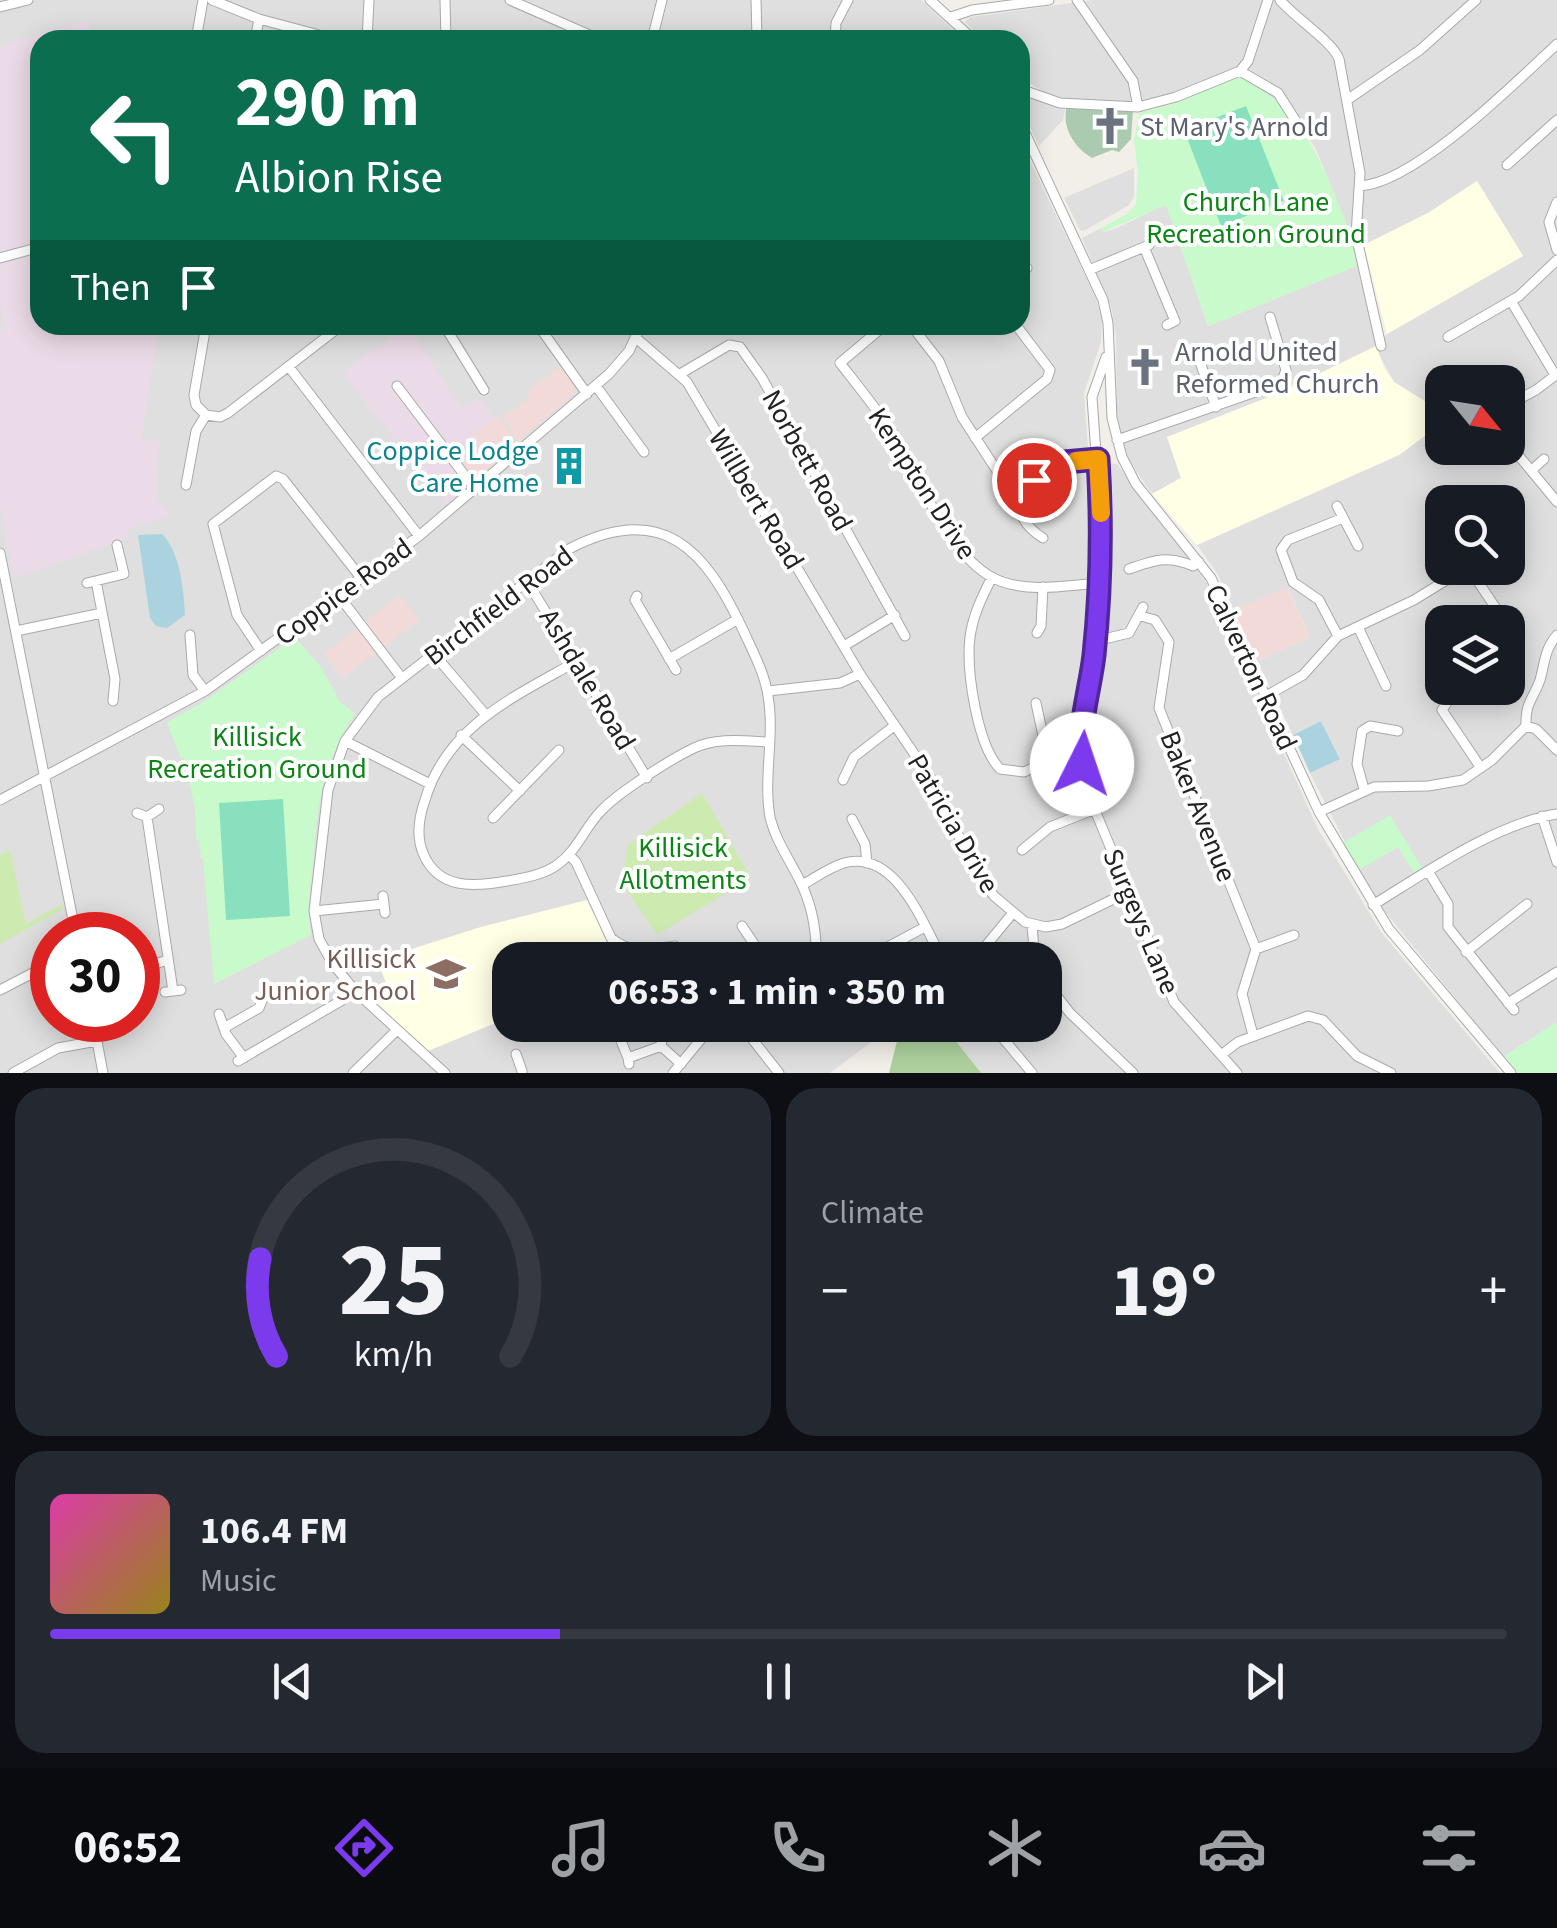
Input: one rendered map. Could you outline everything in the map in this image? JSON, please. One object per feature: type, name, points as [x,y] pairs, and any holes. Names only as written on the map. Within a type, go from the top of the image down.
[{"type":"street","points":[[0,7],[28,0]]},
{"type":"street","points":[[198,30],[202,0]]},
{"type":"street","points":[[212,0],[300,30]]},
{"type":"street","points":[[368,30],[369,0]]},
{"type":"street","points":[[446,0],[446,30]]},
{"type":"street","points":[[510,0],[579,30]]},
{"type":"street","points":[[654,30],[662,0]]},
{"type":"street","points":[[756,0],[756,30]]},
{"type":"street","points":[[836,30],[848,0]]},
{"type":"street","points":[[930,0],[964,30]]},
{"type":"street","points":[[951,17],[972,10],[1049,0]]},
{"type":"street","points":[[1077,0],[1132,81],[1138,106]]},
{"type":"street","points":[[1030,92],[1058,102],[1138,106],[1176,96],[1240,71],[1248,61],[1268,0]]},
{"type":"street","points":[[1280,0],[1336,51],[1358,150],[1356,234],[1381,346]]},
{"type":"street","points":[[1347,100],[1420,50],[1476,0]]},
{"type":"street","points":[[257,30],[259,19]]},
{"type":"street","points":[[1360,186],[1378,183],[1410,166],[1488,108],[1557,44]]},
{"type":"street","points":[[1240,71],[1278,93],[1297,123]]},
{"type":"street","points":[[1507,164],[1557,120]]},
{"type":"street","name":"Calverton Road","points":[[1030,143],[1104,306],[1117,440],[1136,484],[1211,578],[1318,812],[1374,905],[1401,944],[1509,1072]]},
{"type":"street","points":[[1557,202],[1548,222],[1557,250]]},
{"type":"street","points":[[1089,270],[1146,246],[1175,321],[1167,324]]},
{"type":"street","points":[[0,258],[30,250]]},
{"type":"street","points":[[1456,335],[1526,290],[1557,260]]},
{"type":"street","points":[[1510,301],[1556,374],[1525,396]]},
{"type":"street","points":[[1117,440],[1278,385],[1286,378],[1275,324]]},
{"type":"street","points":[[204,335],[194,395],[196,405],[206,415],[220,418],[329,335]]},
{"type":"street","points":[[450,335],[484,390]]},
{"type":"street","points":[[545,335],[586,394]]},
{"type":"street","name":"Coppice Road","points":[[0,800],[204,691],[339,596],[419,536],[596,386],[622,362],[637,335]]},
{"type":"street","name":"Kempton Drive","points":[[872,335],[840,363],[895,438],[956,543],[970,559],[992,577],[1007,583],[1043,588],[1100,583]]},
{"type":"street","points":[[919,335],[939,360],[975,438],[1015,492],[1019,513],[1043,538]]},
{"type":"street","points":[[975,438],[1047,379],[1050,370],[1024,335]]},
{"type":"street","name":"Willbert Road","points":[[636,338],[680,374],[860,674]]},
{"type":"street","name":"Norbett Road","points":[[680,374],[729,345],[740,348],[762,378],[905,636]]},
{"type":"street","name":"Surgeys Lane","points":[[1109,350],[1095,384],[1092,406],[1102,518],[1096,637],[1080,746],[1083,772],[1174,1002],[1237,1073]]},
{"type":"street","points":[[289,367],[419,536]]},
{"type":"street","points":[[1205,368],[1216,407]]},
{"type":"street","points":[[1095,384],[1110,387]]},
{"type":"street","points":[[396,386],[476,489]]},
{"type":"street","points":[[596,386],[644,452]]},
{"type":"street","points":[[1092,406],[1110,387]]},
{"type":"street","points":[[186,485],[196,431],[206,415]]},
{"type":"street","points":[[1015,492],[1065,462],[1098,459]]},
{"type":"street","points":[[1532,470],[1544,460]]},
{"type":"street","points":[[1525,462],[1557,502]]},
{"type":"street","points":[[261,651],[237,616],[213,524],[264,482],[276,476],[283,479],[362,579]]},
{"type":"street","points":[[1337,506],[1358,546]]},
{"type":"street","points":[[1338,636],[1319,600],[1292,582],[1280,554],[1284,543],[1343,518]]},
{"type":"street","name":"Birchfield Road","points":[[314,911],[328,790],[345,741],[364,713],[401,677],[569,549],[600,534],[640,530],[672,540],[700,557],[714,574],[738,619],[768,691],[771,822],[802,884],[812,913],[814,942]]},
{"type":"street","points":[[100,698],[116,701],[115,680],[102,613],[91,582],[124,574],[117,545]]},
{"type":"street","points":[[0,553],[3,587],[16,631],[71,912]]},
{"type":"street","points":[[1129,569],[1160,558],[1173,558],[1193,566],[1199,562]]},
{"type":"street","points":[[992,577],[978,606],[969,647],[979,722],[992,758],[1000,769],[1024,772],[1080,746]]},
{"type":"street","name":"Ashdale Road","points":[[528,581],[647,778]]},
{"type":"street","points":[[1266,696],[1295,681],[1338,636],[1439,585]]},
{"type":"street","points":[[1037,634],[1043,588]]},
{"type":"street","points":[[339,596],[401,677]]},
{"type":"street","points":[[637,596],[634,600],[676,670]]},
{"type":"street","name":"Baker Avenue","points":[[1096,637],[1130,633],[1142,611],[1155,620],[1169,642],[1159,708],[1256,949]]},
{"type":"street","points":[[16,631],[102,613]]},
{"type":"street","points":[[844,646],[895,615]]},
{"type":"street","points":[[669,659],[738,619]]},
{"type":"street","points":[[1358,627],[1386,686]]},
{"type":"street","points":[[190,636],[193,675],[204,691]]},
{"type":"street","points":[[1526,726],[1525,708],[1539,682],[1549,644],[1557,636]]},
{"type":"street","points":[[433,653],[486,714]]},
{"type":"street","points":[[577,661],[486,714],[461,736],[430,784],[420,816],[419,838],[430,865],[450,882],[476,886],[550,869],[569,855],[600,812],[687,752],[709,743],[769,742]]},
{"type":"street","points":[[768,691],[840,684],[860,674]]},
{"type":"street","name":"Patricia Drive","points":[[860,674],[947,806],[982,880],[1012,914],[1032,926]]},
{"type":"street","points":[[1036,703],[1048,760]]},
{"type":"street","points":[[1445,705],[1442,710],[1481,768]]},
{"type":"street","points":[[843,780],[854,757],[894,726]]},
{"type":"street","points":[[1364,789],[1357,764],[1359,735],[1370,726],[1392,734]]},
{"type":"street","points":[[1526,726],[1536,729],[1557,750]]},
{"type":"street","points":[[1318,812],[1364,789],[1463,780],[1526,726]]},
{"type":"street","points":[[461,736],[520,791]]},
{"type":"street","points":[[345,741],[430,784]]},
{"type":"street","points":[[493,818],[559,750]]},
{"type":"street","points":[[160,809],[142,815],[173,991]]},
{"type":"street","points":[[1022,850],[1050,827],[1095,809]]},
{"type":"street","points":[[1374,905],[1526,820],[1557,814]]},
{"type":"street","points":[[1542,816],[1557,862]]},
{"type":"street","points":[[852,819],[866,844],[867,863]]},
{"type":"street","points":[[569,855],[615,942]]},
{"type":"street","points":[[802,884],[839,865],[867,863],[900,884],[933,942]]},
{"type":"street","points":[[1428,872],[1448,904],[1448,927],[1511,1006],[1557,972]]},
{"type":"street","points":[[1033,942],[1032,926],[1062,924],[1128,892]]},
{"type":"street","points":[[1466,952],[1527,904]]},
{"type":"street","points":[[384,905],[314,911],[316,929],[324,949],[356,992],[445,1073]]},
{"type":"street","points":[[989,942],[1012,914]]},
{"type":"street","points":[[742,926],[753,942]]},
{"type":"street","points":[[897,942],[924,927]]},
{"type":"street","points":[[1253,1035],[1242,994],[1256,949],[1294,935]]},
{"type":"street","points":[[160,962],[168,960]]},
{"type":"street","points":[[0,990],[30,974]]},
{"type":"street","points":[[219,1014],[241,1060],[356,992]]},
{"type":"street","points":[[224,1028],[259,1008],[263,998]]},
{"type":"street","points":[[1062,1002],[1134,1071]]},
{"type":"street","points":[[1221,1055],[1253,1035],[1315,1016],[1358,1056],[1392,1073]]},
{"type":"street","points":[[353,1073],[396,1031]]},
{"type":"street","points":[[12,1073],[58,1048],[91,1042]]},
{"type":"street","points":[[97,1042],[103,1073]]},
{"type":"street","points":[[621,1042],[628,1061],[661,1046]]},
{"type":"street","points":[[661,1046],[662,1042]]},
{"type":"street","points":[[673,1073],[699,1042]]},
{"type":"street","points":[[754,1042],[778,1073]]},
{"type":"street","points":[[1006,1042],[1032,1073]]},
{"type":"street","points":[[661,1046],[682,1064]]},
{"type":"street","points":[[516,1054],[522,1072]]},
{"type":"street","points":[[759,1073],[771,1064]]},
{"type":"shaded area","points":[[0,0],[921,0],[953,30],[30,30],[30,335],[1030,335],[1030,161],[1096,298],[1102,320],[1101,342],[1084,393],[1089,463],[1117,464],[1207,583],[1318,829],[1381,932],[1500,1073],[980,1073],[956,1042],[1062,1042],[1062,942],[492,942],[492,1042],[871,1042],[830,1073],[0,1073]]},
{"type":"shaded area","points":[[1093,0],[1557,0],[1557,1022],[1503,1057],[1386,913],[1359,870],[1310,773],[1340,758],[1321,721],[1293,735],[1257,661],[1310,637],[1288,588],[1234,610],[1217,573],[1197,545],[1399,455],[1425,436],[1425,465],[1525,465],[1525,365],[1425,365],[1425,401],[1394,382],[1375,347],[1279,393],[1167,437],[1181,478],[1152,494],[1128,459],[1117,417],[1112,310],[1082,238],[1101,228],[1104,232],[1115,229],[1166,204],[1208,326],[1357,266],[1376,345],[1387,334],[1523,256],[1477,181],[1428,213],[1364,245],[1362,225],[1347,225],[1315,147],[1284,109],[1234,70],[1132,103],[1065,98],[1030,84],[1030,30],[973,30],[965,22],[971,17]]},
{"type":"shaded area","points":[[88,20],[91,30],[54,30]]},
{"type":"shaded area","points":[[30,37],[30,244],[5,251],[0,247],[0,46]]},
{"type":"shaded area","points":[[1030,98],[1065,110],[1063,120],[1039,146],[1030,128]]},
{"type":"shaded area","points":[[1067,106],[1133,110],[1131,139],[1119,152],[1112,150],[1092,158],[1070,136]]},
{"type":"shaded area","points":[[1134,168],[1134,197],[1129,205],[1080,230],[1064,198]]},
{"type":"shaded area","points":[[1477,181],[1523,256],[1387,334],[1364,245],[1428,213]]},
{"type":"shaded area","points":[[30,256],[30,335],[157,335],[141,441],[159,440],[157,498],[170,517],[127,529],[128,538],[14,578],[0,507],[0,331],[5,329],[0,304],[0,265]]},
{"type":"shaded area","points":[[394,335],[414,335],[462,409],[479,398],[494,419],[473,433],[481,445],[453,466],[466,482],[466,488],[446,506],[343,373]]},
{"type":"shaded area","points":[[1376,346],[1394,382],[1425,401],[1425,436],[1399,455],[1197,545],[1152,494],[1181,478],[1167,437],[1279,393]]},
{"type":"shaded area","points":[[561,366],[575,387],[574,394],[517,442],[502,417],[530,398],[528,390]]},
{"type":"shaded area","points":[[498,416],[515,443],[479,476],[472,475],[460,460],[480,446],[473,434]]},
{"type":"shaded area","points":[[1287,587],[1310,637],[1257,661],[1234,610]]},
{"type":"shaded area","points":[[400,595],[419,620],[343,678],[324,654]]},
{"type":"shaded area","name":"Killisick Junior School","points":[[587,900],[607,942],[492,942],[492,1024],[428,1051],[370,997],[388,988],[377,960],[481,927]]},
{"type":"green space","name":"Church Lane Recreation Ground","points":[[1240,77],[1279,104],[1307,139],[1349,225],[1357,266],[1208,326],[1166,205],[1103,232],[1101,228],[1127,214],[1136,204],[1138,171],[1134,142],[1139,113]]},
{"type":"green space","points":[[1246,106],[1284,201],[1221,226],[1184,130]]},
{"type":"green space","name":"Killisick Recreation Ground","points":[[295,637],[321,667],[340,702],[355,713],[328,768],[320,803],[309,899],[311,935],[214,984],[195,808],[184,758],[181,759],[167,722],[202,703]]},
{"type":"green space","name":"Killisick Allotments","points":[[702,793],[751,878],[657,935],[621,882],[628,845]]},
{"type":"green space","points":[[283,799],[290,916],[226,920],[219,803]]},
{"type":"green space","points":[[1390,815],[1422,868],[1414,873],[1398,847],[1359,870],[1343,843]]},
{"type":"green space","points":[[10,850],[26,924],[30,922],[30,927],[0,944],[0,855]]},
{"type":"green space","points":[[1557,1022],[1557,1073],[1517,1073],[1503,1057]]},
{"type":"green space","points":[[897,1042],[956,1042],[981,1073],[889,1073]]},
{"type":"water","points":[[162,534],[177,561],[185,615],[167,628],[156,626],[150,618],[138,535]]},
{"type":"water","points":[[1321,721],[1340,759],[1310,773],[1293,735]]},
{"type":"slow traffic","points":[[1076,461],[1098,459],[1101,513]]},
{"type":"place","name":"St Mary's Arnold","points":[[1110,126]]},
{"type":"place","name":"Arnold United Reformed Church","points":[[1145,367]]},
{"type":"place","name":"Coppice Lodge Care Home","points":[[569,466]]},
{"type":"place","name":"Killisick Junior School","points":[[446,974]]},
{"type":"route","points":[[1034,480],[1065,462],[1098,459],[1102,574],[1080,746],[1082,764]]}]
